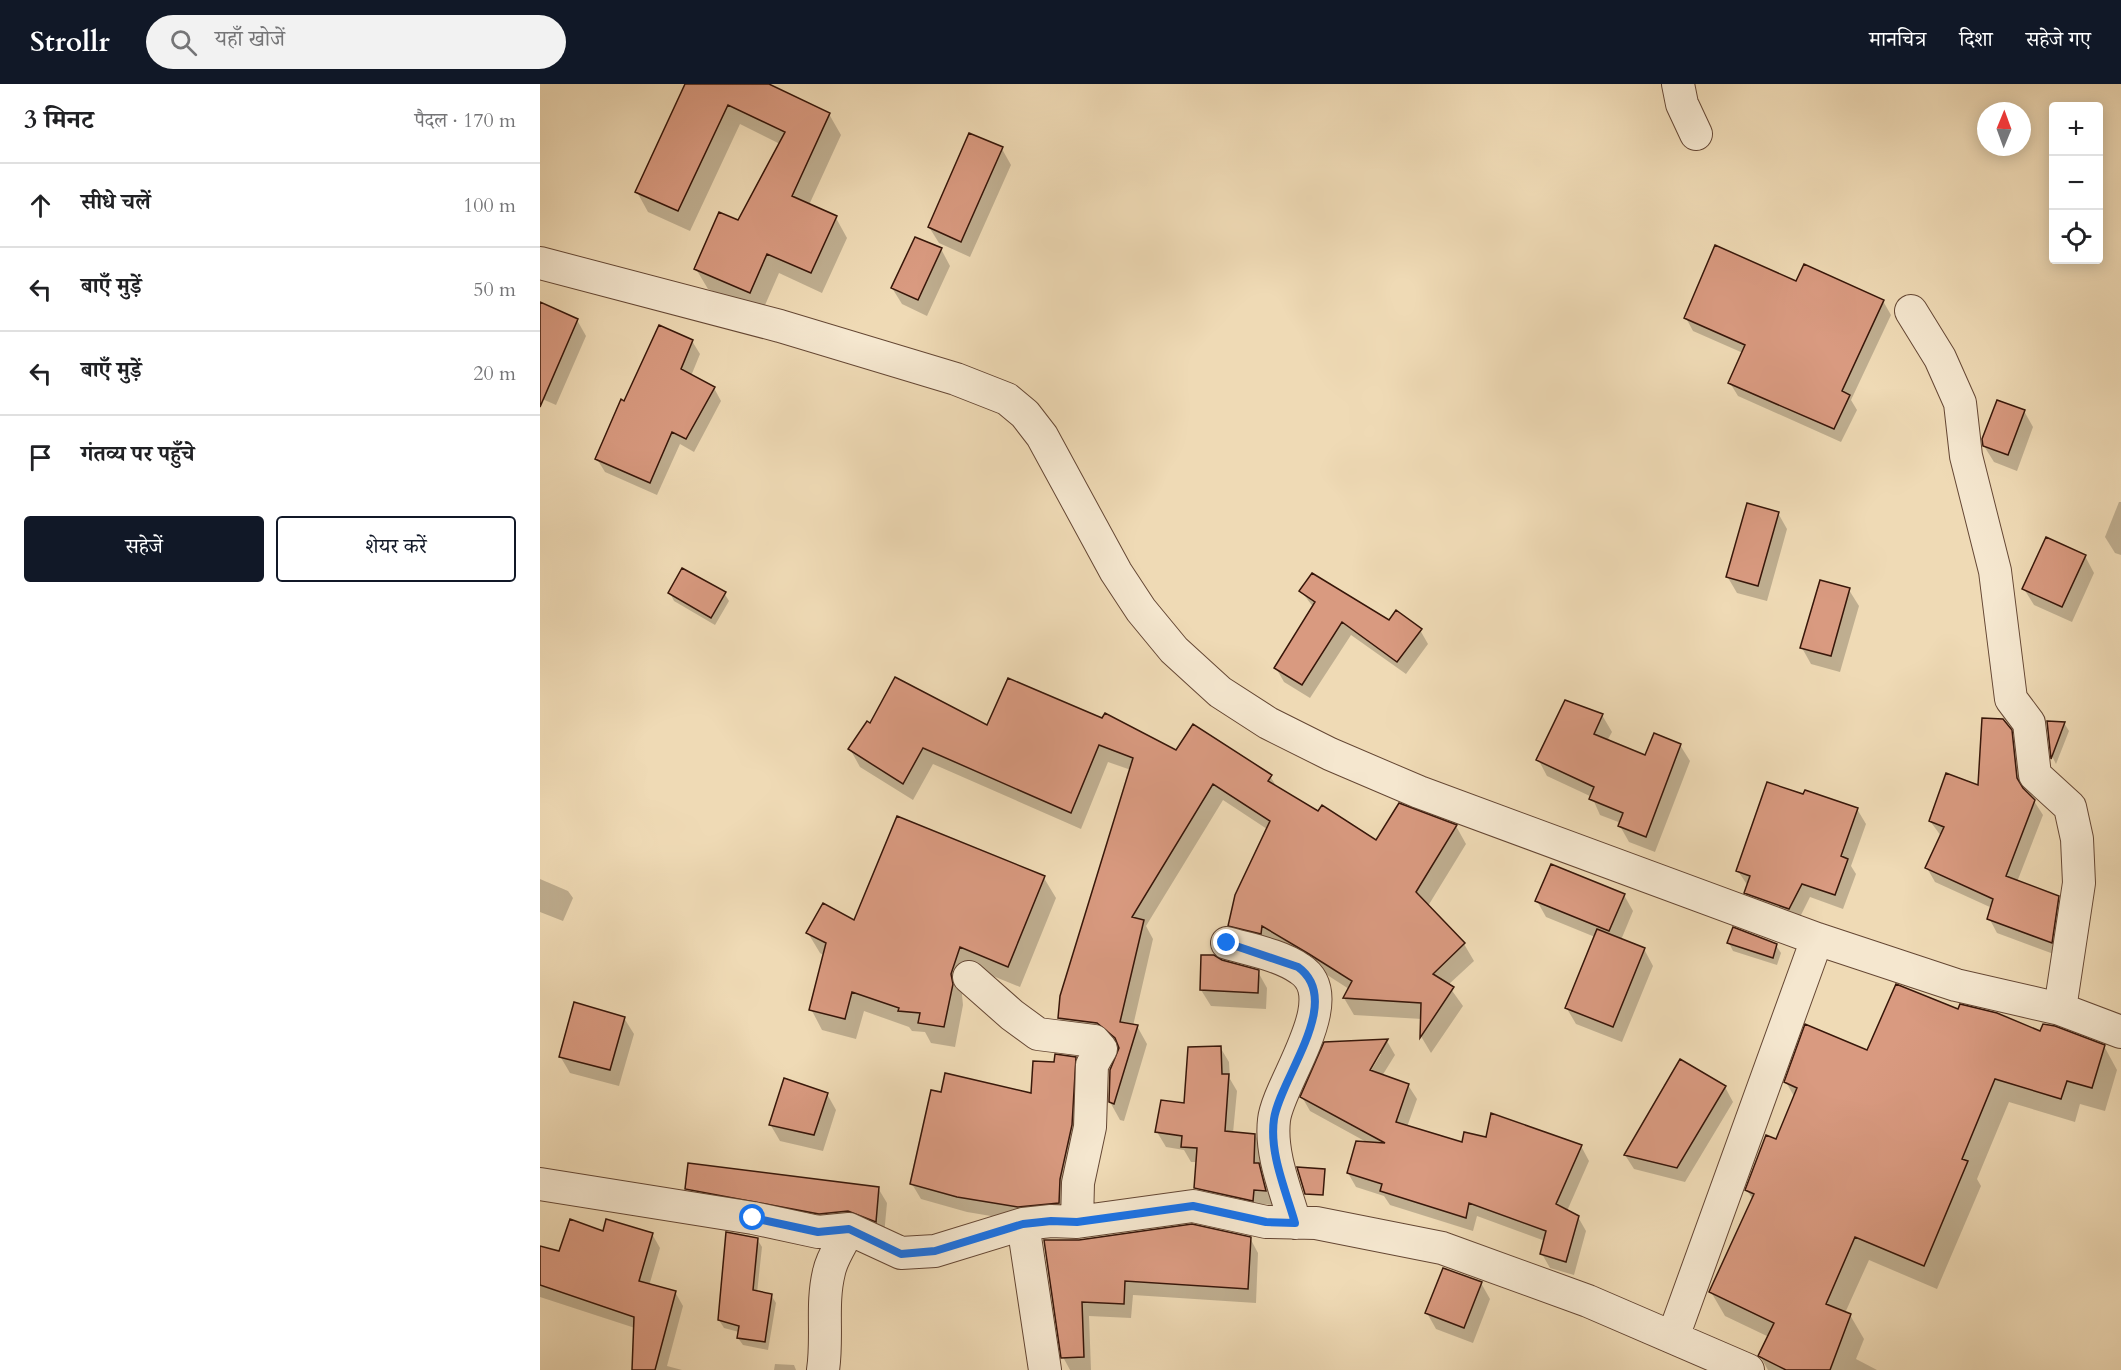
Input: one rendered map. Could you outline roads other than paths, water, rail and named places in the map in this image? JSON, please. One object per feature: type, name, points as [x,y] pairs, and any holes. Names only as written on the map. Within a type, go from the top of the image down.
[{"type":"street","points":[[1678,84],[1682,104],[1696,134]]},
{"type":"street","points":[[540,263],[791,329],[956,379],[1007,399],[1025,414],[1041,436],[1116,573],[1174,650],[1220,692],[1268,723],[1330,754],[1419,792],[1817,939],[1956,985],[2060,1009],[2121,1032]]},
{"type":"street","points":[[1911,310],[1940,358],[1960,403],[1966,456],[1995,571],[2011,699],[2029,723],[2035,775],[2070,807],[2077,839],[2079,883],[2060,1009]]},
{"type":"street","points":[[1673,1337],[1817,939]]},
{"type":"street","points":[[1227,943],[1292,964],[1307,973],[1312,983],[1314,1015],[1310,1031],[1279,1099],[1274,1120],[1278,1165],[1295,1223]]},
{"type":"street","points":[[969,977],[1012,1015],[1038,1034],[1094,1041],[1101,1049],[1092,1065],[1089,1127],[1078,1183],[1077,1222]]},
{"type":"street","points":[[540,1184],[753,1218],[818,1232],[849,1229],[901,1254],[935,1251],[1023,1224],[1051,1221],[1077,1222],[1193,1206],[1266,1222],[1316,1223],[1371,1232],[1442,1248],[1588,1301],[1748,1370]]},
{"type":"street","points":[[1023,1224],[1045,1370]]},
{"type":"street","points":[[823,1370],[827,1346],[824,1315],[829,1270],[849,1229]]}]
